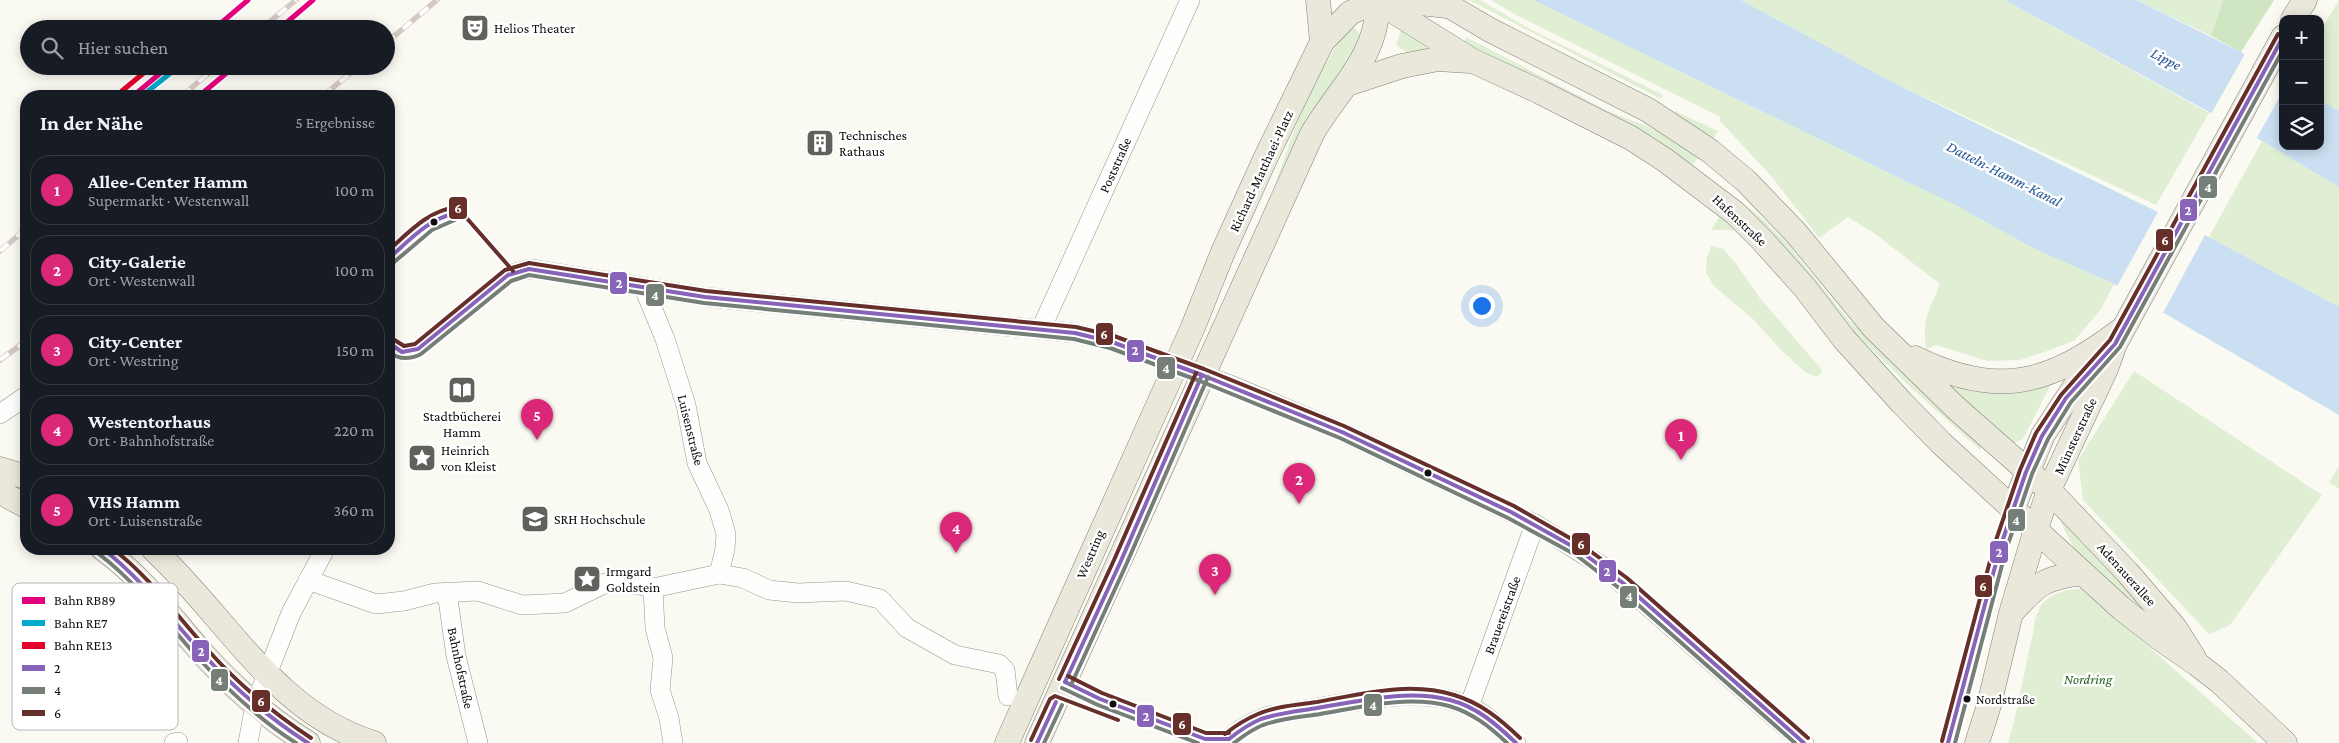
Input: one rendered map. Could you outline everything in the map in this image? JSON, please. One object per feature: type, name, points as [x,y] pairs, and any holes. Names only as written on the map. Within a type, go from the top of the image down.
[{"type":"main road","points":[[1318,0],[1322,42]]},
{"type":"main road","points":[[2295,15],[2304,0]]},
{"type":"main road","points":[[1037,743],[1120,563],[1202,374],[1312,134],[1322,116],[1347,84],[1375,34],[1377,1]]},
{"type":"main road","name":"Richard-Matthaei-Platz","points":[[1176,366],[1222,252],[1322,42],[1350,13],[1377,1],[1443,3]]},
{"type":"main road","name":"Hafenstraße","points":[[1377,1],[1473,61],[1631,138],[1665,160],[1735,213],[1805,288],[1844,339],[1902,403],[1941,443],[2036,529]]},
{"type":"main road","points":[[1443,3],[1490,30],[1648,110],[1710,151],[1746,181],[1796,232],[1874,328],[1956,408],[2049,490],[2011,613],[1989,705],[1977,743]]},
{"type":"main road","name":"Münsterstraße","points":[[2049,490],[2095,363],[2119,337],[2279,44]]},
{"type":"main road","points":[[1347,84],[1402,66],[1438,59],[1473,61]]},
{"type":"main road","points":[[1897,350],[1952,376],[1991,382],[2040,377],[2095,363]]},
{"type":"main road","points":[[2013,508],[2042,435],[2075,386],[2095,363]]},
{"type":"main road","name":"Westring","points":[[1007,743],[1176,366]]},
{"type":"main road","points":[[0,469],[20,475]]},
{"type":"main road","name":"Adenauerallee","points":[[2049,490],[2126,572],[2175,628],[2197,664]]},
{"type":"main road","name":"Adenauerallee","points":[[2036,529],[2082,573],[2162,640],[2197,664],[2285,743]]},
{"type":"main road","points":[[110,555],[142,583]]},
{"type":"main road","points":[[159,555],[194,590],[268,675],[300,703],[328,723],[374,743]]},
{"type":"main road","points":[[2011,613],[2028,594],[2049,579],[2082,573]]},
{"type":"main road","points":[[178,625],[204,655],[255,705],[308,743]]},
{"type":"street","name":"Poststraße","points":[[1041,329],[1190,0]]},
{"type":"street","points":[[508,275],[529,269],[705,297],[1041,329],[1092,336],[1202,374],[1342,432],[1535,524],[1602,566],[1804,743]]},
{"type":"street","name":"Luisenstraße","points":[[644,288],[679,382],[686,406],[697,463],[719,510],[726,534],[725,549],[719,574]]},
{"type":"street","points":[[0,414],[20,400]]},
{"type":"street","name":"Brauereistraße","points":[[1469,706],[1535,524]]},
{"type":"street","points":[[248,743],[255,705],[290,613],[322,555]]},
{"type":"street","points":[[308,580],[376,604],[404,601],[435,593],[478,591],[522,605],[565,603],[606,583],[623,582],[652,588],[719,574],[743,578],[769,590],[846,592],[880,598],[907,628],[955,655],[999,664],[1005,670],[1008,696]]},
{"type":"street","points":[[652,588],[655,628],[663,658],[660,690],[669,718],[673,743]]},
{"type":"street","name":"Bahnhofstraße","points":[[447,592],[456,656],[478,743]]},
{"type":"street","points":[[1225,743],[1242,730],[1263,718],[1352,702],[1409,695],[1432,697],[1469,706],[1496,725],[1516,743]]},
{"type":"green space","points":[[1469,0],[1480,0],[1530,29],[1663,95],[1661,99]]},
{"type":"green space","points":[[1491,0],[1533,0],[1955,205],[2035,249],[2114,284],[2101,309],[2075,340],[2050,350],[2020,360],[1987,361],[1936,345],[1926,349],[1926,322],[1940,284],[1874,233],[1848,217],[1819,238],[1772,177],[1720,121],[1720,117],[1516,15]]},
{"type":"green space","points":[[1741,0],[2005,0],[2209,113],[2156,205],[1894,83]]},
{"type":"green space","points":[[2136,0],[2223,0],[2211,36]]},
{"type":"green space","points":[[2223,0],[2274,0],[2241,52],[2211,36]]},
{"type":"green space","points":[[2339,0],[2339,111],[2324,102],[2324,25]]},
{"type":"green space","points":[[1352,26],[1365,39],[1307,116],[1269,203],[1293,133],[1312,88],[1337,45]]},
{"type":"green space","points":[[1401,30],[1427,47],[1425,50],[1407,53],[1396,45]]},
{"type":"green space","points":[[1466,37],[1608,111],[1669,135],[1699,156],[1692,166],[1604,115],[1464,42]]},
{"type":"green space","points":[[1675,111],[1718,131],[1712,141],[1673,114]]},
{"type":"green space","points":[[2262,141],[2339,187],[2339,307],[2209,237]]},
{"type":"green space","points":[[1739,200],[1757,214],[1786,242],[1847,318],[1983,446],[1980,450],[1906,383],[1843,321]]},
{"type":"green space","points":[[1720,216],[1723,216],[1735,230],[1711,230]]},
{"type":"green space","points":[[1711,246],[1723,249],[1735,262],[1759,297],[1823,371],[1817,377],[1805,372],[1779,348],[1754,320],[1714,286],[1706,273],[1707,257]]},
{"type":"green space","points":[[2134,371],[2322,495],[2230,625],[2209,634],[2083,500],[2078,460]]},
{"type":"green space","points":[[1943,383],[1997,392],[2024,391],[2051,384],[2023,439],[2013,444]]},
{"type":"green space","points":[[2339,466],[2339,489],[2329,482]]},
{"type":"green space","points":[[2062,519],[2168,633],[2165,635],[2076,552],[2060,521]]},
{"type":"green space","name":"Nordring","points":[[2082,588],[2258,743],[2008,743],[2037,612],[2042,604],[2052,596],[2063,591]]},
{"type":"water","name":"Datteln-Hamm-Kanal","points":[[1533,0],[1741,0],[1894,83],[2209,237],[2339,307],[2339,415],[2114,284],[2035,249],[1955,205]]},
{"type":"water","name":"Lippe","points":[[2005,0],[2136,0],[2241,52],[2279,76],[2279,150],[2324,150],[2324,102],[2339,111],[2339,187],[2262,141]]},
{"type":"pier","points":[[2246,52],[2279,73],[2279,98],[2255,141],[2210,116]]},
{"type":"pier","points":[[2159,210],[2206,233],[2162,315],[2116,288]]},
{"type":"railway","points":[[272,20],[296,0]]},
{"type":"railway","points":[[395,35],[437,0]]},
{"type":"railway","points":[[189,90],[206,75]]},
{"type":"railway","points":[[330,90],[348,75]]},
{"type":"railway","points":[[0,251],[20,234]]},
{"type":"railway","points":[[0,360],[20,345]]},
{"type":"rail line","name":"RB89","points":[[225,20],[248,0]]},
{"type":"rail line","name":"RB89","points":[[290,20],[313,0]]},
{"type":"rail line","name":"RE13","points":[[123,90],[141,75]]},
{"type":"rail line","name":"RB89","points":[[140,90],[158,75]]},
{"type":"rail line","name":"RE7","points":[[149,90],[168,75]]},
{"type":"rail line","name":"RB89","points":[[206,90],[224,75]]},
{"type":"transit line","name":"6","points":[[1942,741],[1994,546],[2020,470],[2036,433],[2061,395],[2110,340],[2278,34]]},
{"type":"transit line","name":"2","points":[[1948,743],[2000,548],[2026,472],[2042,436],[2066,398],[2115,344],[2279,44]]},
{"type":"transit line","name":"4","points":[[1955,743],[2006,550],[2032,474],[2048,439],[2071,402],[2120,347],[2279,57]]},
{"type":"transit line","name":"6","points":[[395,245],[428,217],[437,212],[457,207],[513,271]]},
{"type":"transit line","name":"2","points":[[395,253],[428,225],[456,213]]},
{"type":"transit line","name":"4","points":[[395,261],[432,230],[457,219]]},
{"type":"transit line","name":"6","points":[[395,340],[404,346],[415,344],[505,270],[529,263],[706,291],[1076,327],[1114,336],[1204,369],[1344,426],[1514,506],[1582,545],[1627,578],[1808,738]]},
{"type":"transit line","name":"2","points":[[395,347],[402,352],[418,349],[508,275],[529,269],[705,297],[1075,333],[1112,342],[1202,375],[1342,432],[1511,512],[1579,550],[1623,583],[1804,743]]},
{"type":"transit line","name":"4","points":[[395,356],[404,358],[421,354],[511,281],[529,275],[704,303],[1074,339],[1110,348],[1200,381],[1340,438],[1508,518],[1576,555],[1619,588],[1795,743]]},
{"type":"transit line","name":"6","points":[[1059,679],[1114,560],[1196,373]]},
{"type":"transit line","name":"2","points":[[1065,682],[1120,563],[1202,375]]},
{"type":"transit line","name":"4","points":[[1071,685],[1208,377]]},
{"type":"transit line","name":"4","points":[[100,555],[131,583]]},
{"type":"transit line","name":"2","points":[[110,555],[140,583]]},
{"type":"transit line","name":"6","points":[[120,555],[150,583]]},
{"type":"transit line","name":"6","points":[[178,615],[243,686],[269,708],[311,738]]},
{"type":"transit line","name":"2","points":[[178,626],[227,679],[252,702],[308,743]]},
{"type":"transit line","name":"4","points":[[178,634],[233,693],[270,725],[296,743]]},
{"type":"transit line","name":"6","points":[[1068,676],[1102,693],[1206,733],[1229,733]]},
{"type":"transit line","name":"2","points":[[1065,682],[1100,699],[1205,739],[1229,739]]},
{"type":"transit line","name":"4","points":[[1062,688],[1098,705],[1198,743]]},
{"type":"transit line","name":"6","points":[[1225,734],[1254,716],[1280,707],[1386,690],[1420,689],[1454,695],[1473,702],[1497,718],[1520,738]]},
{"type":"transit line","name":"6","points":[[1031,740],[1050,699],[1055,696],[1118,720]]},
{"type":"transit line","name":"2","points":[[1229,739],[1252,723],[1275,715],[1367,699],[1417,696],[1450,700],[1469,707],[1493,723],[1516,743]]},
{"type":"transit line","name":"2","points":[[1037,743],[1056,702]]},
{"type":"transit line","name":"4","points":[[1234,743],[1244,735],[1263,725],[1277,721],[1368,705],[1401,702],[1433,703],[1466,712],[1488,726],[1507,743]]},
{"type":"transit line","name":"4","points":[[1044,743],[1062,705]]},
{"type":"place","name":"Helios Theater","points":[[475,28]]},
{"type":"place","name":"Technisches Rathaus","points":[[820,143]]},
{"type":"place","name":"Stadtbücherei Hamm","points":[[462,390]]},
{"type":"place","name":"VHS Hamm","points":[[537,440]]},
{"type":"place","name":"Heinrich von Kleist","points":[[422,458]]},
{"type":"place","name":"Allee-Center Hamm","points":[[1681,460]]},
{"type":"place","name":"City-Galerie","points":[[1299,504]]},
{"type":"place","name":"SRH Hochschule","points":[[535,519]]},
{"type":"place","name":"Westentorhaus","points":[[956,553]]},
{"type":"place","name":"Irmgard Goldstein","points":[[587,579]]},
{"type":"place","name":"City-Center","points":[[1215,595]]},
{"type":"place","name":"Nordstraße","points":[[1967,699]]}]
